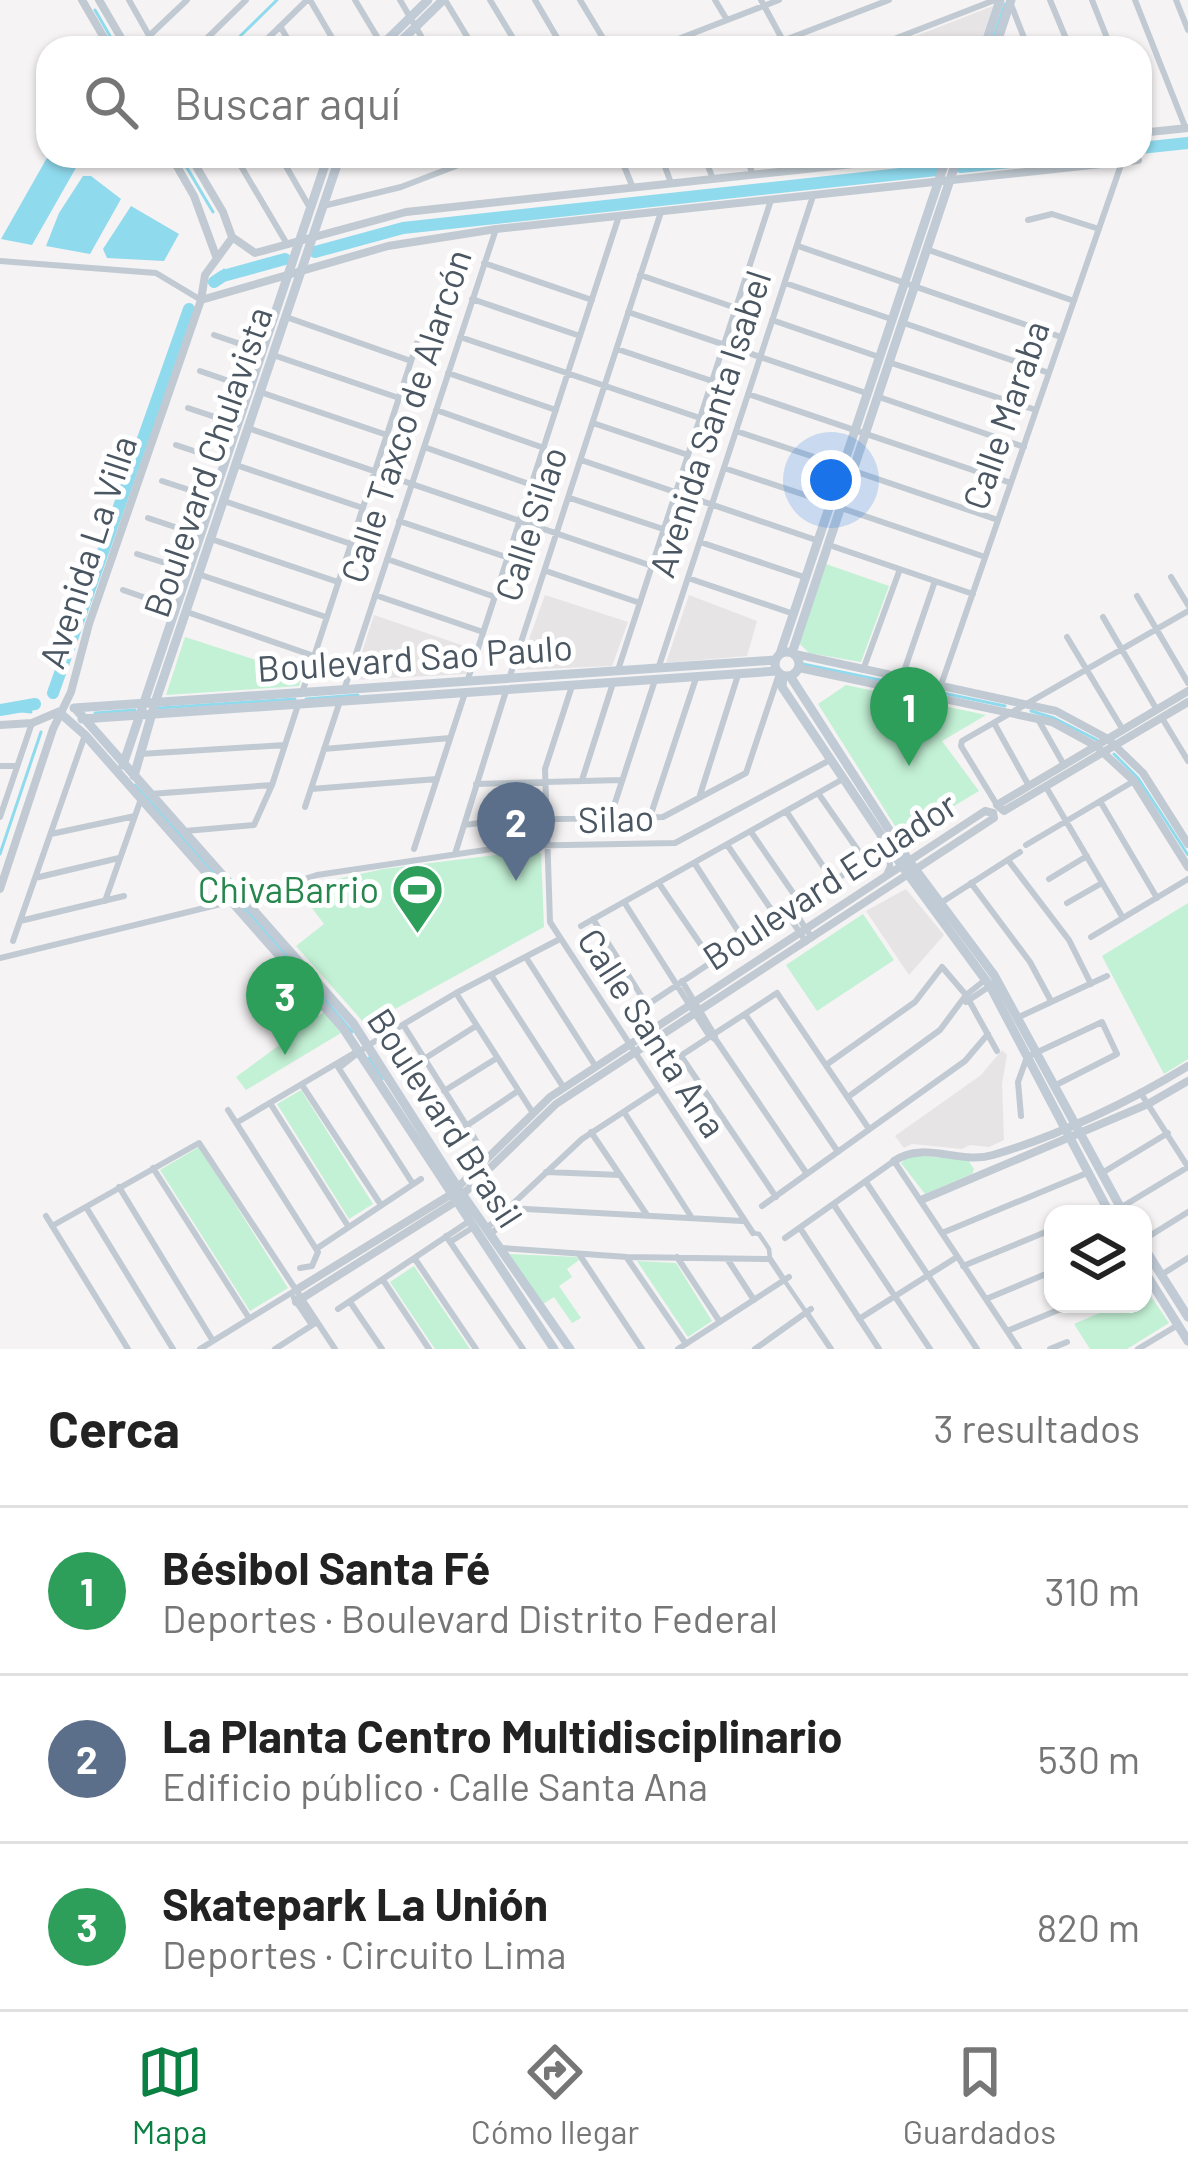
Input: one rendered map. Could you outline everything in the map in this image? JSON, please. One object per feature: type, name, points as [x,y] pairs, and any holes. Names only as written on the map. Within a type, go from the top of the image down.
[{"type":"main road","points":[[413,22],[428,0]]},
{"type":"main road","points":[[397,36],[444,0]]},
{"type":"main road","points":[[988,36],[1004,1]]},
{"type":"main road","points":[[997,36],[1004,1]]},
{"type":"main road","name":"Boulevard Chulavista","points":[[122,769],[147,709],[243,426],[324,168]]},
{"type":"main road","name":"Boulevard Chulavista","points":[[267,353],[286,317],[336,168]]},
{"type":"main road","points":[[946,168],[926,249],[896,321],[808,579],[782,687],[992,980],[1071,1130],[1088,1173],[1111,1205]]},
{"type":"main road","points":[[909,285],[929,207],[952,168]]},
{"type":"main road","points":[[786,665],[790,614],[808,579]]},
{"type":"main road","name":"Boulevard Sao Paulo","points":[[59,712],[298,704],[786,665]]},
{"type":"main road","name":"Boulevard Sao Paulo","points":[[656,675],[738,675],[786,665]]},
{"type":"main road","name":"Boulevard Sao Paulo","points":[[508,685],[572,686],[615,678]]},
{"type":"main road","name":"Boulevard Sao Paulo","points":[[84,718],[303,691],[466,688]]},
{"type":"main road","name":"Boulevard Chulavista","points":[[132,781],[147,709]]},
{"type":"main road","name":"Boulevard Brasil","points":[[72,714],[84,718],[146,797],[352,1023],[363,1049],[456,1195],[470,1225],[554,1349]]},
{"type":"main road","name":"Boulevard Brasil","points":[[72,714],[85,735],[122,769]]},
{"type":"main road","points":[[836,762],[843,779],[893,844]]},
{"type":"main road","name":"Boulevard Brasil","points":[[146,797],[184,831],[220,879]]},
{"type":"main road","points":[[922,887],[1018,1017],[1021,1033]]},
{"type":"main road","points":[[1071,1130],[1102,1173],[1113,1205]]},
{"type":"main road","name":"Boulevard Brasil","points":[[456,1195],[488,1232],[570,1349]]},
{"type":"main road","points":[[1152,1259],[1183,1314],[1188,1341]]},
{"type":"main road","points":[[1152,1281],[1183,1314]]},
{"type":"street","points":[[129,0],[149,36],[187,0]]},
{"type":"street","points":[[209,36],[246,0]]},
{"type":"street","points":[[270,36],[308,0],[330,36]]},
{"type":"street","points":[[355,0],[378,36]]},
{"type":"street","points":[[400,0],[421,36]]},
{"type":"street","points":[[444,0],[466,36]]},
{"type":"street","points":[[490,0],[512,36]]},
{"type":"street","points":[[535,0],[556,36]]},
{"type":"street","points":[[580,0],[602,36]]},
{"type":"street","points":[[715,0],[727,20]]},
{"type":"street","points":[[686,36],[779,0]]},
{"type":"street","points":[[804,36],[889,0]]},
{"type":"street","points":[[1050,0],[1065,36]]},
{"type":"street","points":[[1092,0],[1106,36]]},
{"type":"street","points":[[1135,0],[1150,36]]},
{"type":"street","points":[[1176,0],[1188,30]]},
{"type":"street","points":[[905,35],[1004,1],[1022,36]]},
{"type":"street","points":[[92,2],[105,36]]},
{"type":"street","points":[[92,2],[118,36]]},
{"type":"street","points":[[762,3],[781,36]]},
{"type":"street","points":[[280,26],[286,36]]},
{"type":"street","points":[[1152,42],[1187,128],[1152,130]]},
{"type":"street","points":[[178,168],[194,196],[216,256]]},
{"type":"street","points":[[197,168],[232,237],[255,253],[406,212],[801,168]]},
{"type":"street","points":[[243,168],[286,244]]},
{"type":"street","points":[[287,168],[310,208]]},
{"type":"street","points":[[323,206],[401,187],[450,168]]},
{"type":"street","points":[[625,168],[633,188]]},
{"type":"street","points":[[665,168],[671,184]]},
{"type":"street","points":[[709,168],[713,179]]},
{"type":"street","points":[[750,168],[753,175]]},
{"type":"street","points":[[0,261],[156,273],[201,300],[388,246],[496,229],[1069,168]]},
{"type":"street","name":"Calle Maraba","points":[[941,686],[1120,168]]},
{"type":"street","points":[[912,185],[929,207]]},
{"type":"street","name":"Avenida Santa Isabel","points":[[610,818],[813,196]]},
{"type":"street","points":[[582,780],[771,200]]},
{"type":"street","name":"Calle Silao","points":[[454,854],[661,212]]},
{"type":"street","points":[[1028,220],[1052,214],[1099,229]]},
{"type":"street","points":[[414,849],[619,216]]},
{"type":"street","name":"Calle Taxco de Alarcón","points":[[344,688],[496,229]]},
{"type":"street","name":"Avenida La Villa","points":[[0,889],[59,712],[71,692],[89,624],[201,300],[205,275],[232,237]]},
{"type":"street","points":[[796,246],[1061,337]]},
{"type":"street","points":[[926,249],[1074,301]]},
{"type":"street","points":[[484,263],[592,300]]},
{"type":"street","points":[[640,275],[736,308]]},
{"type":"street","points":[[784,283],[1049,373]]},
{"type":"street","points":[[472,299],[580,336]]},
{"type":"street","points":[[628,312],[1024,447]]},
{"type":"street","points":[[286,317],[411,361]]},
{"type":"street","points":[[772,320],[1036,410]]},
{"type":"street","points":[[214,334],[399,398]]},
{"type":"street","points":[[460,337],[700,418]]},
{"type":"street","points":[[184,831],[254,825],[272,785],[417,343]]},
{"type":"street","points":[[616,349],[712,381]]},
{"type":"street","points":[[200,371],[387,435]]},
{"type":"street","points":[[448,373],[556,410]]},
{"type":"street","points":[[748,394],[1011,483]]},
{"type":"street","points":[[188,408],[652,566]]},
{"type":"street","points":[[436,410],[544,448]]},
{"type":"street","points":[[593,423],[688,455]]},
{"type":"street","points":[[736,431],[998,520]]},
{"type":"street","points":[[176,445],[363,508]]},
{"type":"street","points":[[424,447],[532,484]]},
{"type":"street","points":[[581,460],[973,594]]},
{"type":"street","points":[[724,468],[986,557]]},
{"type":"street","points":[[162,481],[351,544]]},
{"type":"street","points":[[569,497],[664,530]]},
{"type":"street","points":[[148,518],[338,582]]},
{"type":"street","points":[[400,521],[508,558]]},
{"type":"street","points":[[700,542],[808,579]]},
{"type":"street","points":[[137,554],[327,617]]},
{"type":"street","points":[[387,559],[495,597]]},
{"type":"street","points":[[863,670],[900,569]]},
{"type":"street","points":[[545,570],[640,602]]},
{"type":"street","points":[[1100,749],[1064,765],[1004,812],[961,743],[1188,608],[1171,577]]},
{"type":"street","points":[[688,578],[790,614]]},
{"type":"street","points":[[902,677],[935,581]]},
{"type":"street","points":[[123,590],[314,656]]},
{"type":"street","points":[[375,595],[483,632]]},
{"type":"street","points":[[997,805],[1159,714],[1188,687],[1138,596]]},
{"type":"street","points":[[1103,617],[1188,760]]},
{"type":"street","points":[[1067,637],[1123,730]]},
{"type":"street","points":[[463,826],[545,819],[663,818],[746,772],[786,665]]},
{"type":"street","name":"Boulevard Sao Paulo","points":[[786,665],[863,670],[1026,702],[1112,742]]},
{"type":"street","name":"Boulevard Sao Paulo","points":[[786,665],[1012,711],[1038,718],[1100,749],[1134,781],[1188,867]]},
{"type":"street","points":[[699,799],[738,675]]},
{"type":"street","points":[[650,818],[696,678]]},
{"type":"street","name":"Calle Santa Ana","points":[[572,686],[546,762],[550,922],[753,1233]]},
{"type":"street","points":[[305,807],[340,701]]},
{"type":"street","points":[[1112,742],[1123,730],[1188,702]]},
{"type":"street","points":[[0,725],[32,723],[59,712]]},
{"type":"street","points":[[1038,718],[1064,765]]},
{"type":"street","points":[[0,818],[32,723]]},
{"type":"street","points":[[994,723],[1029,786]]},
{"type":"street","points":[[13,941],[85,735]]},
{"type":"street","points":[[324,749],[450,738]]},
{"type":"street","points":[[1112,742],[1143,773],[1188,844]]},
{"type":"street","points":[[140,754],[285,745]]},
{"type":"street","name":"Silao","points":[[0,958],[238,900],[317,875],[512,846],[675,844],[836,762]]},
{"type":"street","points":[[0,766],[17,766]]},
{"type":"street","points":[[311,789],[437,779]]},
{"type":"street","points":[[580,926],[843,779]]},
{"type":"street","points":[[476,784],[622,780]]},
{"type":"street","points":[[939,904],[1134,781]]},
{"type":"street","points":[[1043,783],[1123,918]]},
{"type":"street","points":[[105,901],[146,797],[272,785]]},
{"type":"street","points":[[635,1013],[863,860],[818,793]]},
{"type":"street","points":[[1100,801],[1157,898]]},
{"type":"street","points":[[786,811],[833,881]]},
{"type":"street","name":"Boulevard Ecuador","points":[[456,1195],[487,1158],[537,1116],[885,877],[909,868],[938,855],[994,818],[993,813],[985,811],[925,850],[909,868],[890,887],[806,935]]},
{"type":"street","points":[[49,835],[135,816]]},
{"type":"street","points":[[751,831],[806,935]]},
{"type":"street","points":[[885,877],[893,844],[925,850]]},
{"type":"street","points":[[728,845],[777,918]]},
{"type":"street","points":[[890,887],[922,887],[938,855]]},
{"type":"street","points":[[1049,878],[1087,856]]},
{"type":"street","points":[[34,878],[121,857]]},
{"type":"street","points":[[1007,860],[1069,940],[1091,984]]},
{"type":"street","points":[[695,864],[744,940]]},
{"type":"street","points":[[1091,937],[1188,879]]},
{"type":"street","points":[[659,883],[712,961]]},
{"type":"street","points":[[971,883],[1030,962],[1051,1001]]},
{"type":"street","points":[[1067,903],[1102,883]]},
{"type":"street","points":[[20,921],[124,896]]},
{"type":"street","points":[[624,902],[807,1174]]},
{"type":"street","points":[[593,919],[647,1005]]},
{"type":"street","points":[[236,1123],[456,993],[559,940]]},
{"type":"street","points":[[526,958],[596,1066]]},
{"type":"street","points":[[826,1065],[915,1002],[942,968],[997,1051]]},
{"type":"street","points":[[491,975],[564,1088]]},
{"type":"street","points":[[1018,1017],[1107,976]]},
{"type":"street","points":[[848,1097],[940,1030],[966,1000],[992,980]]},
{"type":"street","points":[[456,993],[537,1116]]},
{"type":"street","points":[[668,1064],[777,993],[869,1130]]},
{"type":"street","points":[[745,1014],[838,1152]]},
{"type":"street","points":[[1022,1116],[1018,1082],[1033,1055],[1104,1024],[1117,1054],[1050,1088]]},
{"type":"street","points":[[404,1026],[487,1158]]},
{"type":"street","points":[[424,1059],[476,1026]]},
{"type":"street","points":[[762,1207],[965,1061],[988,1034]]},
{"type":"street","name":"Boulevard Ecuador","points":[[296,1296],[456,1195],[564,1088],[632,1050]]},
{"type":"street","points":[[681,1056],[776,1197]]},
{"type":"street","points":[[445,1091],[497,1058]]},
{"type":"street","points":[[316,1249],[417,1182],[338,1066]]},
{"type":"street","points":[[921,1199],[1071,1130],[1188,1066]]},
{"type":"street","points":[[302,1085],[381,1205]]},
{"type":"street","points":[[784,1238],[911,1150],[973,1158],[999,1153],[1148,1104],[1186,1086]]},
{"type":"street","points":[[466,1126],[519,1090]]},
{"type":"street","points":[[488,1232],[591,1132],[657,1090]]},
{"type":"street","points":[[1125,1205],[1188,1167],[1140,1093]]},
{"type":"street","points":[[270,1103],[348,1226]]},
{"type":"street","points":[[228,1110],[316,1249],[318,1257],[312,1266],[300,1268]]},
{"type":"street","points":[[624,1112],[692,1218]]},
{"type":"street","points":[[591,1132],[647,1215]]},
{"type":"street","points":[[1102,1173],[1168,1133]]},
{"type":"street","points":[[52,1226],[199,1143],[335,1349]]},
{"type":"street","points":[[973,1158],[980,1175]]},
{"type":"street","points":[[894,1161],[1019,1349]]},
{"type":"street","points":[[154,1168],[249,1318]]},
{"type":"street","points":[[546,1172],[620,1175]]},
{"type":"street","points":[[942,1233],[1088,1173]]},
{"type":"street","points":[[866,1182],[976,1349]]},
{"type":"street","points":[[119,1187],[213,1341]]},
{"type":"street","points":[[834,1205],[930,1349]]},
{"type":"street","points":[[86,1207],[173,1349]]},
{"type":"street","points":[[512,1209],[742,1221]]},
{"type":"street","points":[[1152,1237],[1188,1212]]},
{"type":"street","points":[[46,1216],[128,1349]]},
{"type":"street","points":[[338,1309],[470,1225]]},
{"type":"street","points":[[800,1228],[879,1349]]},
{"type":"street","points":[[753,1233],[759,1234],[770,1259],[831,1349]]},
{"type":"street","points":[[963,1266],[1044,1233]]},
{"type":"street","points":[[448,1240],[523,1349]]},
{"type":"street","points":[[498,1248],[627,1257],[770,1259]]},
{"type":"street","points":[[579,1254],[642,1349]]},
{"type":"street","points":[[627,1257],[682,1347],[787,1278]]},
{"type":"street","points":[[677,1257],[720,1322]]},
{"type":"street","points":[[859,1319],[957,1257]]},
{"type":"street","points":[[1161,1275],[1188,1258]]},
{"type":"street","points":[[415,1259],[476,1349]]},
{"type":"street","points":[[728,1260],[754,1300]]},
{"type":"street","points":[[986,1299],[1044,1275]]},
{"type":"street","points":[[383,1280],[429,1349]]},
{"type":"street","points":[[200,1349],[296,1296]]},
{"type":"street","points":[[350,1302],[382,1349]]},
{"type":"street","points":[[755,1349],[808,1311]]},
{"type":"street","points":[[1007,1331],[1051,1313]]},
{"type":"street","points":[[1138,1349],[1183,1314]]},
{"type":"street","points":[[280,1348],[314,1323]]},
{"type":"street","points":[[773,1336],[782,1349]]},
{"type":"street","points":[[1050,1349],[1067,1342]]},
{"type":"shaded area","points":[[993,6],[983,36],[916,36]]},
{"type":"shaded area","points":[[545,595],[628,622],[612,666],[518,670]]},
{"type":"shaded area","points":[[689,595],[757,621],[747,656],[666,663]]},
{"type":"shaded area","points":[[374,615],[473,649],[466,674],[353,680]]},
{"type":"shaded area","points":[[906,889],[944,935],[909,975],[866,911]]},
{"type":"shaded area","points":[[1002,1050],[1007,1055],[1002,1084],[1004,1140],[989,1147],[912,1144],[904,1148],[895,1136],[981,1075]]},
{"type":"green space","points":[[826,564],[889,586],[861,662],[809,653],[798,642]]},
{"type":"green space","points":[[185,637],[302,675],[299,686],[166,695]]},
{"type":"green space","points":[[846,685],[986,715],[942,741],[979,791],[902,837],[818,704]]},
{"type":"green space","name":"ChivaBarrio","points":[[541,853],[544,927],[366,1025],[296,946],[324,924],[297,888],[383,869]]},
{"type":"green space","points":[[1188,903],[1188,1059],[1164,1074],[1102,956]]},
{"type":"green space","points":[[863,914],[894,960],[817,1011],[786,965]]},
{"type":"green space","points":[[324,1012],[341,1033],[246,1090],[236,1077]]},
{"type":"green space","points":[[301,1090],[373,1204],[349,1219],[277,1104]]},
{"type":"green space","points":[[199,1147],[288,1288],[250,1311],[160,1170]]},
{"type":"green space","points":[[909,1155],[968,1160],[974,1169],[925,1194],[901,1163]]},
{"type":"green space","points":[[509,1254],[577,1257],[567,1269],[572,1277],[559,1286],[581,1318],[572,1323],[554,1297],[543,1304]]},
{"type":"green space","points":[[637,1261],[676,1263],[712,1321],[688,1337]]},
{"type":"green space","points":[[414,1266],[470,1349],[435,1349],[390,1282]]},
{"type":"green space","points":[[1152,1298],[1169,1323],[1127,1349],[1090,1349],[1074,1324],[1099,1313],[1152,1313]]},
{"type":"water","points":[[41,168],[76,168],[32,245],[1,239]]},
{"type":"water","points":[[83,176],[91,176],[121,199],[90,254],[46,246],[59,213]]},
{"type":"water","points":[[131,206],[179,234],[164,261],[107,258],[103,249]]},
{"type":"waterway","points":[[240,36],[277,0]]},
{"type":"waterway","points":[[994,36],[1005,4]]},
{"type":"waterway","points":[[95,10],[110,36]]},
{"type":"waterway","points":[[1152,147],[1188,143]]},
{"type":"waterway","points":[[187,168],[213,212]]},
{"type":"waterway","points":[[315,252],[403,228],[937,170]]},
{"type":"waterway","points":[[214,282],[285,259]]},
{"type":"waterway","points":[[223,276],[224,270]]},
{"type":"waterway","points":[[53,693],[189,309]]},
{"type":"waterway","points":[[803,664],[1005,706]]},
{"type":"waterway","points":[[306,699],[358,695]]},
{"type":"waterway","points":[[159,708],[295,699]]},
{"type":"waterway","points":[[0,710],[35,704]]},
{"type":"waterway","points":[[13,710],[31,712]]},
{"type":"waterway","points":[[95,713],[135,710]]},
{"type":"waterway","points":[[1031,711],[1097,740]]},
{"type":"waterway","points":[[0,854],[41,732]]},
{"type":"waterway","points":[[1114,754],[1138,778],[1188,855]]},
{"type":"waterway","points":[[135,785],[216,875]]},
{"type":"waterway","points":[[227,888],[288,957]]},
{"type":"waterway","points":[[301,971],[352,1032]]},
{"type":"waterway","points":[[369,1058],[382,1079]]},
{"type":"place","name":"Bésibol Santa Fé","points":[[909,766]]},
{"type":"place","name":"La Planta Centro Multidisciplinario","points":[[516,881]]},
{"type":"place","name":"ChivaBarrio","points":[[418,936]]},
{"type":"place","name":"Skatepark La Unión","points":[[285,1055]]}]
